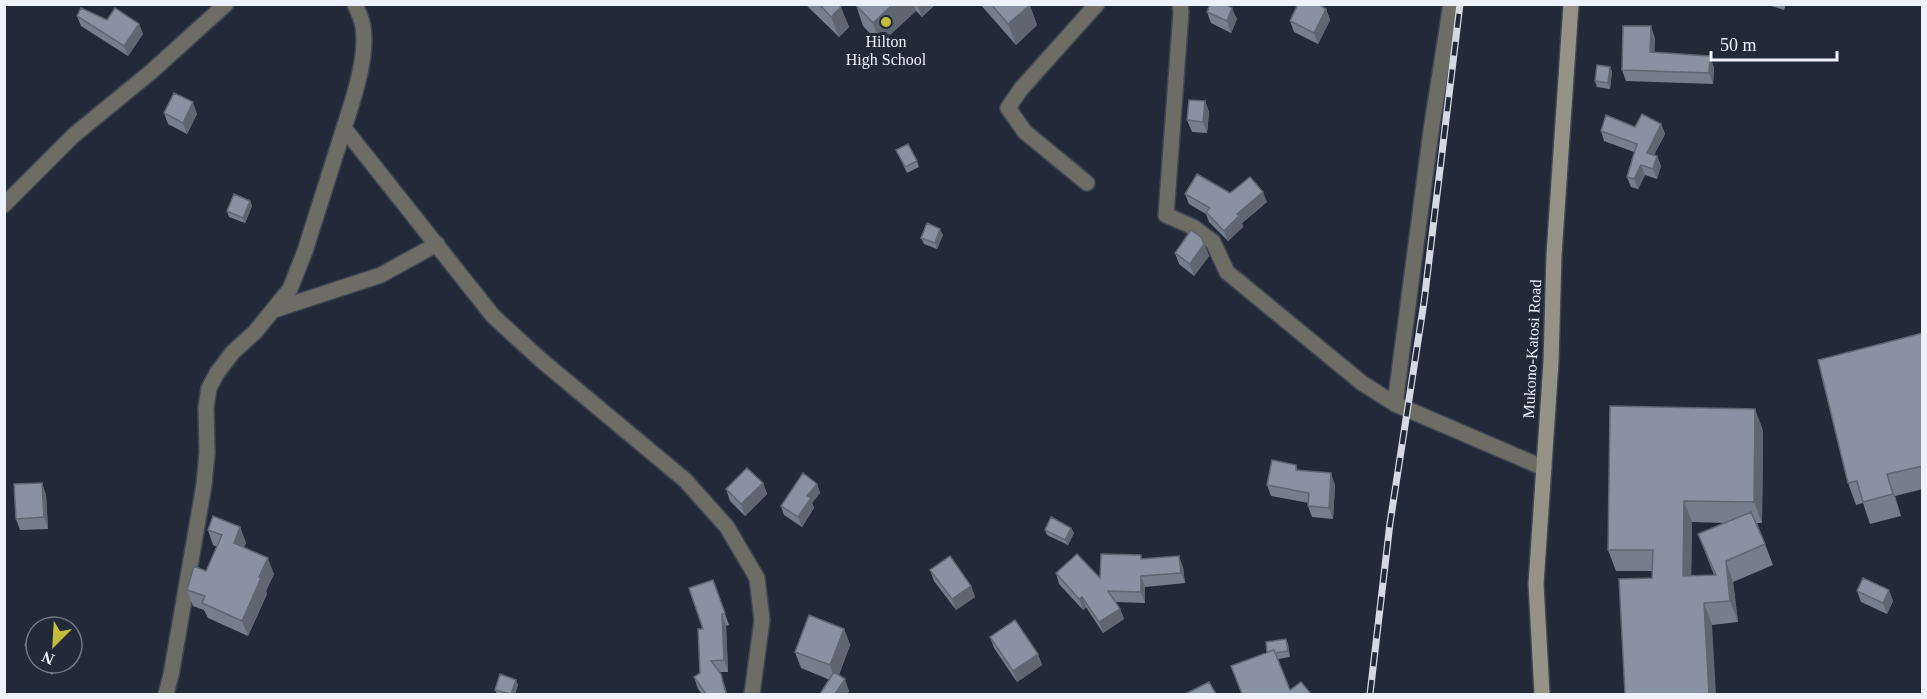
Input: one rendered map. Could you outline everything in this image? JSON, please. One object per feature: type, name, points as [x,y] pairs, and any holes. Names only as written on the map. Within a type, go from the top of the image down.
[{"type":"main road","name":"Mukono-Katosi Road","points":[[1542,694],[1536,584],[1551,362],[1554,255],[1571,4]]},
{"type":"street","points":[[4,205],[74,135],[152,71],[226,4]]},
{"type":"street","points":[[166,694],[204,485],[207,453],[206,407],[209,388],[233,352],[255,332],[290,289],[305,251],[357,86],[362,58],[363,27],[355,4]]},
{"type":"street","points":[[1087,183],[1025,132],[1008,108],[1021,89],[1097,4]]},
{"type":"street","points":[[1180,4],[1166,215],[1193,227],[1213,242],[1227,272],[1362,382],[1395,404],[1544,468]]},
{"type":"street","points":[[1395,404],[1431,131],[1451,4]]},
{"type":"street","points":[[344,128],[494,316],[541,360],[685,480],[727,527],[758,578],[762,620],[752,694]]},
{"type":"street","points":[[274,310],[381,274],[437,244]]},
{"type":"building","points":[[819,4],[839,4],[841,7],[831,17]]},
{"type":"building","points":[[857,4],[893,4],[873,23]]},
{"type":"building","points":[[991,4],[1029,4],[1030,5],[1008,24]]},
{"type":"building","points":[[1210,4],[1225,4],[1232,8],[1227,21],[1207,12]]},
{"type":"building","points":[[1298,4],[1318,4],[1326,9],[1314,33],[1290,21]]},
{"type":"building","points":[[81,8],[107,20],[115,8],[139,24],[124,46],[77,16]]},
{"type":"building","points":[[1623,26],[1651,26],[1650,52],[1710,56],[1709,73],[1622,70]]},
{"type":"building","points":[[1597,65],[1610,67],[1608,83],[1595,81]]},
{"type":"building","points":[[174,93],[193,102],[183,123],[164,113]]},
{"type":"building","points":[[1189,100],[1205,101],[1203,122],[1187,120]]},
{"type":"building","points":[[1642,114],[1661,124],[1647,153],[1657,156],[1653,169],[1641,165],[1634,179],[1627,177],[1637,144],[1601,131],[1606,115],[1635,127]]},
{"type":"building","points":[[908,144],[917,161],[905,167],[896,150]]},
{"type":"building","points":[[1197,174],[1230,193],[1250,177],[1263,192],[1237,214],[1239,216],[1224,231],[1206,212],[1210,208],[1185,194]]},
{"type":"building","points":[[234,194],[250,201],[243,218],[227,211]]},
{"type":"building","points":[[927,223],[940,229],[935,243],[921,238]]},
{"type":"building","points":[[1191,230],[1201,237],[1204,244],[1190,264],[1175,253]]},
{"type":"building","points":[[1923,333],[1923,466],[1887,474],[1893,494],[1863,502],[1857,481],[1848,483],[1818,360]]},
{"type":"building","points":[[1610,406],[1755,409],[1754,502],[1684,501],[1683,576],[1716,575],[1698,534],[1751,512],[1765,544],[1726,561],[1730,601],[1704,603],[1709,694],[1625,694],[1619,579],[1652,578],[1653,550],[1608,550]]},
{"type":"building","points":[[1272,460],[1296,465],[1296,470],[1331,473],[1329,508],[1308,506],[1309,493],[1267,485]]},
{"type":"building","points":[[747,468],[763,483],[741,504],[726,489]]},
{"type":"building","points":[[803,473],[817,484],[807,496],[811,498],[798,517],[781,506]]},
{"type":"building","points":[[42,483],[44,517],[16,519],[14,484]]},
{"type":"building","points":[[213,516],[240,527],[234,543],[268,558],[242,621],[202,603],[205,596],[187,590],[194,566],[206,571],[222,535],[208,530]]},
{"type":"building","points":[[1051,517],[1071,528],[1065,540],[1045,530]]},
{"type":"building","points":[[1077,554],[1100,578],[1101,554],[1141,555],[1141,559],[1179,556],[1181,573],[1141,576],[1141,592],[1108,591],[1120,609],[1099,622],[1082,597],[1079,599],[1056,573]]},
{"type":"building","points":[[950,556],[971,586],[952,599],[930,570]]},
{"type":"building","points":[[1863,578],[1889,590],[1883,603],[1857,591]]},
{"type":"building","points":[[713,580],[725,613],[722,614],[724,660],[711,661],[721,674],[726,694],[706,694],[694,677],[700,673],[698,629],[703,629],[689,588]]},
{"type":"building","points":[[809,615],[844,629],[830,665],[795,652]]},
{"type":"building","points":[[1015,620],[1038,654],[1013,671],[990,637]]},
{"type":"building","points":[[1286,639],[1288,651],[1267,652],[1266,642]]},
{"type":"building","points":[[1274,650],[1290,690],[1301,682],[1311,694],[1242,694],[1231,666]]},
{"type":"building","points":[[834,672],[845,679],[835,694],[820,694]]},
{"type":"building","points":[[500,674],[516,680],[511,694],[495,690]]},
{"type":"building","points":[[1209,682],[1216,694],[1185,694]]},
{"type":"railway","points":[[1370,694],[1390,523],[1424,302],[1460,4]]},
{"type":"place","name":"Hilton High School","points":[[886,22]]}]
